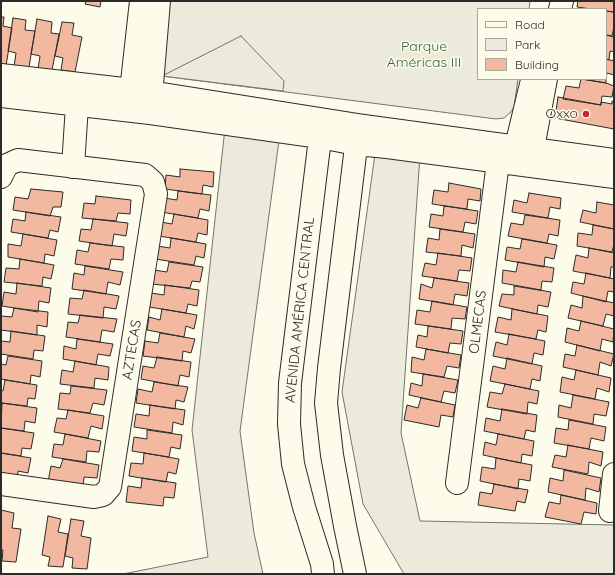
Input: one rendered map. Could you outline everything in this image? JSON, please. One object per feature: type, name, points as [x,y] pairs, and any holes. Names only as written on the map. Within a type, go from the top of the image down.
[{"type":"street","points":[[141,1],[141,102]]},
{"type":"street","points":[[141,102],[159,1]]},
{"type":"street","points":[[1,75],[141,102],[321,128],[357,135],[387,146],[519,157],[614,160]]},
{"type":"street","points":[[519,157],[533,80]]},
{"type":"street","points":[[519,157],[546,80]]},
{"type":"street","points":[[1,96],[77,105],[141,102]]},
{"type":"street","points":[[73,167],[77,105]]},
{"type":"street","name":"AVENIDA AMÉRICA CENTRAL","points":[[321,128],[290,383],[289,424],[293,464],[304,507],[322,564],[323,574]]},
{"type":"street","points":[[355,574],[332,455],[326,403],[357,135]]},
{"type":"street","points":[[519,157],[614,177]]},
{"type":"street","name":"OLMECAS","points":[[457,483],[519,157]]},
{"type":"street","name":"AZTECAS","points":[[1,177],[7,165],[18,160],[145,175],[153,182],[156,194],[110,487],[104,495],[94,497],[1,484]]},
{"type":"street","points":[[610,511],[614,474]]},
{"type":"green space","name":"Parque Américas III","points":[[156,1],[530,1],[529,8],[477,8],[477,80],[518,80],[514,107],[504,118],[496,119],[162,76]]},
{"type":"green space","points":[[225,128],[280,133],[240,431],[254,533],[263,574],[123,574],[208,557],[192,430]]},
{"type":"green space","points":[[376,147],[420,155],[401,433],[420,521],[614,525],[614,574],[404,574],[363,504],[342,392]]},
{"type":"shaded area","points":[[241,36],[284,81],[283,91],[162,76]]},
{"type":"building","points":[[86,1],[101,1],[100,7],[85,4]]},
{"type":"building","points":[[578,1],[614,1],[614,12],[607,11],[607,8],[577,7]]},
{"type":"building","points":[[607,11],[614,12],[614,27],[612,36],[607,35]]},
{"type":"building","points":[[1,17],[4,17],[3,26],[12,28],[6,66],[1,65]]},
{"type":"building","points":[[13,18],[26,20],[25,30],[35,31],[29,67],[14,67],[16,53],[8,51]]},
{"type":"building","points":[[37,19],[52,22],[51,33],[59,34],[52,70],[38,69],[40,56],[31,54]]},
{"type":"building","points":[[62,22],[74,23],[72,35],[82,37],[75,72],[61,70],[63,58],[55,56]]},
{"type":"building","points":[[607,35],[614,37],[614,52],[610,51],[609,60],[607,59]]},
{"type":"building","points":[[607,59],[614,61],[614,75],[607,73]]},
{"type":"building","points":[[581,80],[606,83],[614,86],[612,97],[602,96],[601,105],[563,99],[566,86],[579,88]]},
{"type":"building","points":[[588,80],[606,80],[606,83]]},
{"type":"building","points":[[558,97],[601,105],[601,102],[612,104],[612,101],[614,102],[614,129],[555,118]]},
{"type":"building","points":[[180,169],[214,172],[213,187],[203,185],[202,194],[165,189],[166,175],[180,177]]},
{"type":"building","points":[[449,183],[481,189],[480,201],[468,199],[467,209],[432,204],[434,190],[448,192]]},
{"type":"building","points":[[31,189],[63,192],[61,207],[53,207],[50,216],[13,210],[15,197],[28,199]]},
{"type":"building","points":[[178,191],[211,195],[209,211],[200,209],[198,218],[161,212],[164,198],[177,200]]},
{"type":"building","points":[[529,193],[561,198],[560,209],[550,207],[548,218],[512,212],[514,200],[527,203]]},
{"type":"building","points":[[96,196],[131,200],[130,214],[118,213],[116,221],[82,218],[84,203],[95,204]]},
{"type":"building","points":[[597,202],[614,205],[614,229],[580,222],[583,210],[596,213]]},
{"type":"building","points":[[444,206],[478,211],[476,224],[465,222],[463,232],[429,227],[431,214],[443,216]]},
{"type":"building","points":[[26,212],[61,217],[58,232],[50,230],[48,238],[11,232],[13,219],[25,221]]},
{"type":"building","points":[[174,214],[208,220],[207,235],[198,233],[196,242],[159,236],[161,222],[172,224]]},
{"type":"building","points":[[525,215],[560,220],[558,236],[549,234],[547,243],[508,236],[511,223],[523,225]]},
{"type":"building","points":[[93,219],[128,223],[126,236],[114,234],[112,246],[79,241],[81,229],[91,230]]},
{"type":"building","points":[[593,225],[614,229],[614,244],[612,252],[577,246],[578,233],[592,235]]},
{"type":"building","points":[[440,229],[475,234],[473,248],[462,245],[461,256],[426,252],[428,238],[439,240]]},
{"type":"building","points":[[23,234],[57,240],[54,256],[45,254],[44,263],[8,257],[8,244],[21,246]]},
{"type":"building","points":[[171,238],[206,244],[204,258],[196,256],[194,265],[155,259],[157,246],[170,248]]},
{"type":"building","points":[[522,239],[557,245],[554,259],[545,257],[544,267],[505,260],[507,247],[520,249]]},
{"type":"building","points":[[90,243],[124,247],[123,260],[111,259],[109,269],[75,264],[77,250],[88,252]]},
{"type":"building","points":[[589,248],[614,253],[614,267],[611,267],[610,278],[573,271],[576,255],[588,258]]},
{"type":"building","points":[[438,253],[472,258],[470,271],[459,270],[457,281],[422,276],[425,263],[436,265]]},
{"type":"building","points":[[20,259],[54,265],[51,279],[43,277],[42,286],[4,282],[6,268],[19,269]]},
{"type":"building","points":[[169,262],[203,267],[200,282],[192,281],[190,288],[152,284],[154,270],[167,272]]},
{"type":"building","points":[[518,262],[554,268],[552,282],[542,281],[541,290],[502,283],[503,270],[516,272]]},
{"type":"building","points":[[85,266],[123,272],[120,285],[108,282],[106,294],[72,289],[74,273],[84,275]]},
{"type":"building","points":[[586,273],[614,279],[614,292],[608,291],[606,302],[571,293],[573,282],[584,284]]},
{"type":"building","points":[[434,278],[469,283],[467,296],[455,294],[453,305],[419,299],[421,284],[432,288]]},
{"type":"building","points":[[17,283],[51,288],[49,303],[39,301],[38,312],[2,306],[4,292],[16,294]]},
{"type":"building","points":[[165,285],[199,290],[197,306],[188,304],[186,313],[149,307],[151,293],[164,295]]},
{"type":"building","points":[[514,286],[551,292],[548,307],[538,305],[537,314],[499,306],[502,294],[514,295]]},
{"type":"building","points":[[84,290],[119,296],[116,309],[104,307],[103,318],[68,314],[70,298],[82,299]]},
{"type":"building","points":[[583,296],[614,303],[614,316],[606,314],[603,326],[568,318],[571,305],[582,308]]},
{"type":"building","points":[[432,301],[467,307],[465,319],[452,318],[451,329],[415,324],[417,310],[430,312]]},
{"type":"building","points":[[14,308],[48,312],[47,327],[37,325],[37,335],[1,330],[1,316],[12,317]]},
{"type":"building","points":[[162,309],[197,315],[194,329],[186,326],[184,337],[147,330],[149,317],[160,320]]},
{"type":"building","points":[[512,309],[548,316],[546,332],[538,330],[536,339],[495,332],[498,317],[511,320]]},
{"type":"building","points":[[80,315],[117,319],[114,332],[102,330],[100,342],[66,337],[68,322],[78,323]]},
{"type":"building","points":[[581,321],[614,329],[613,342],[602,339],[600,351],[565,342],[567,328],[579,331]]},
{"type":"building","points":[[428,326],[463,331],[461,344],[450,343],[448,353],[416,347],[418,335],[427,337]]},
{"type":"building","points":[[11,331],[45,336],[43,351],[34,350],[33,359],[1,354],[1,341],[10,342]]},
{"type":"building","points":[[160,333],[195,339],[191,353],[183,351],[182,361],[143,356],[145,341],[158,343]]},
{"type":"building","points":[[509,334],[545,341],[543,355],[534,353],[532,364],[493,356],[496,342],[507,345]]},
{"type":"building","points":[[77,339],[113,344],[110,356],[98,354],[96,365],[63,359],[64,346],[76,349]]},
{"type":"building","points":[[577,345],[614,354],[611,366],[600,362],[598,375],[563,367],[565,354],[575,356]]},
{"type":"building","points":[[426,349],[461,355],[459,368],[447,366],[444,377],[411,372],[412,357],[424,360]]},
{"type":"building","points":[[8,356],[42,361],[40,377],[31,375],[30,384],[1,379],[1,364],[6,365]]},
{"type":"building","points":[[157,357],[191,362],[189,377],[180,375],[178,386],[141,379],[143,366],[154,368]]},
{"type":"building","points":[[507,358],[542,366],[540,381],[532,379],[530,389],[490,381],[493,366],[505,369]]},
{"type":"building","points":[[75,361],[109,367],[108,380],[95,378],[94,388],[60,384],[62,370],[73,372]]},
{"type":"building","points":[[576,370],[611,378],[609,392],[597,388],[595,399],[560,392],[562,377],[574,380]]},
{"type":"building","points":[[423,374],[458,380],[455,393],[444,391],[441,402],[409,395],[411,383],[422,386]]},
{"type":"building","points":[[5,380],[37,385],[35,399],[28,398],[27,406],[1,403],[1,390],[3,391]]},
{"type":"building","points":[[154,382],[188,387],[184,402],[176,400],[175,409],[136,403],[138,389],[152,392]]},
{"type":"building","points":[[505,384],[539,391],[537,404],[528,402],[527,414],[487,407],[490,392],[502,394]]},
{"type":"building","points":[[71,386],[107,390],[104,405],[93,403],[90,413],[58,409],[60,393],[70,394]]},
{"type":"building","points":[[573,395],[609,402],[606,416],[594,414],[593,424],[558,417],[559,405],[571,408]]},
{"type":"building","points":[[421,398],[455,405],[453,417],[441,415],[439,427],[404,420],[407,405],[418,408]]},
{"type":"building","points":[[2,403],[37,408],[35,423],[25,421],[24,431],[1,428]]},
{"type":"building","points":[[150,405],[185,410],[183,425],[173,422],[172,433],[134,427],[136,414],[149,416]]},
{"type":"building","points":[[502,409],[537,415],[535,432],[526,430],[524,439],[484,431],[486,418],[500,421]]},
{"type":"building","points":[[68,410],[104,416],[102,429],[91,426],[88,438],[54,432],[57,418],[66,419]]},
{"type":"building","points":[[569,420],[606,427],[604,441],[591,438],[589,449],[554,443],[556,428],[568,430]]},
{"type":"building","points":[[1,428],[34,433],[31,449],[22,448],[21,456],[1,453]]},
{"type":"building","points":[[147,430],[182,435],[180,449],[171,447],[169,457],[132,451],[134,437],[147,439]]},
{"type":"building","points":[[65,434],[101,441],[99,452],[87,451],[86,462],[52,457],[54,444],[63,445]]},
{"type":"building","points":[[498,434],[534,441],[532,456],[522,454],[521,463],[483,455],[485,442],[496,445]]},
{"type":"building","points":[[568,445],[603,452],[601,466],[589,462],[588,474],[552,467],[555,455],[566,457]]},
{"type":"building","points":[[1,453],[31,458],[28,473],[18,471],[17,480],[1,478]]},
{"type":"building","points":[[144,453],[179,459],[176,474],[168,472],[166,482],[129,476],[131,463],[143,464]]},
{"type":"building","points":[[496,458],[532,465],[530,481],[519,479],[518,489],[480,481],[482,467],[495,469]]},
{"type":"building","points":[[63,459],[99,465],[97,478],[84,477],[83,487],[48,482],[51,466],[60,468]]},
{"type":"building","points":[[564,470],[601,478],[599,492],[586,488],[585,500],[548,492],[550,478],[563,481]]},
{"type":"building","points":[[142,478],[176,483],[174,498],[164,497],[163,506],[126,502],[128,486],[141,488]]},
{"type":"building","points":[[494,484],[528,490],[525,503],[517,501],[515,511],[478,505],[480,492],[492,494]]},
{"type":"building","points":[[561,495],[597,503],[596,514],[584,512],[581,524],[545,517],[549,502],[560,504]]},
{"type":"building","points":[[1,510],[14,513],[12,528],[21,529],[16,562],[2,561],[3,550],[1,550]]},
{"type":"building","points":[[48,516],[61,519],[58,532],[68,534],[63,567],[48,566],[50,557],[42,555]]},
{"type":"building","points":[[71,519],[84,521],[81,536],[91,538],[87,569],[72,568],[73,558],[65,556]]},
{"type":"place","name":"Oxxo","points":[[586,114]]}]
